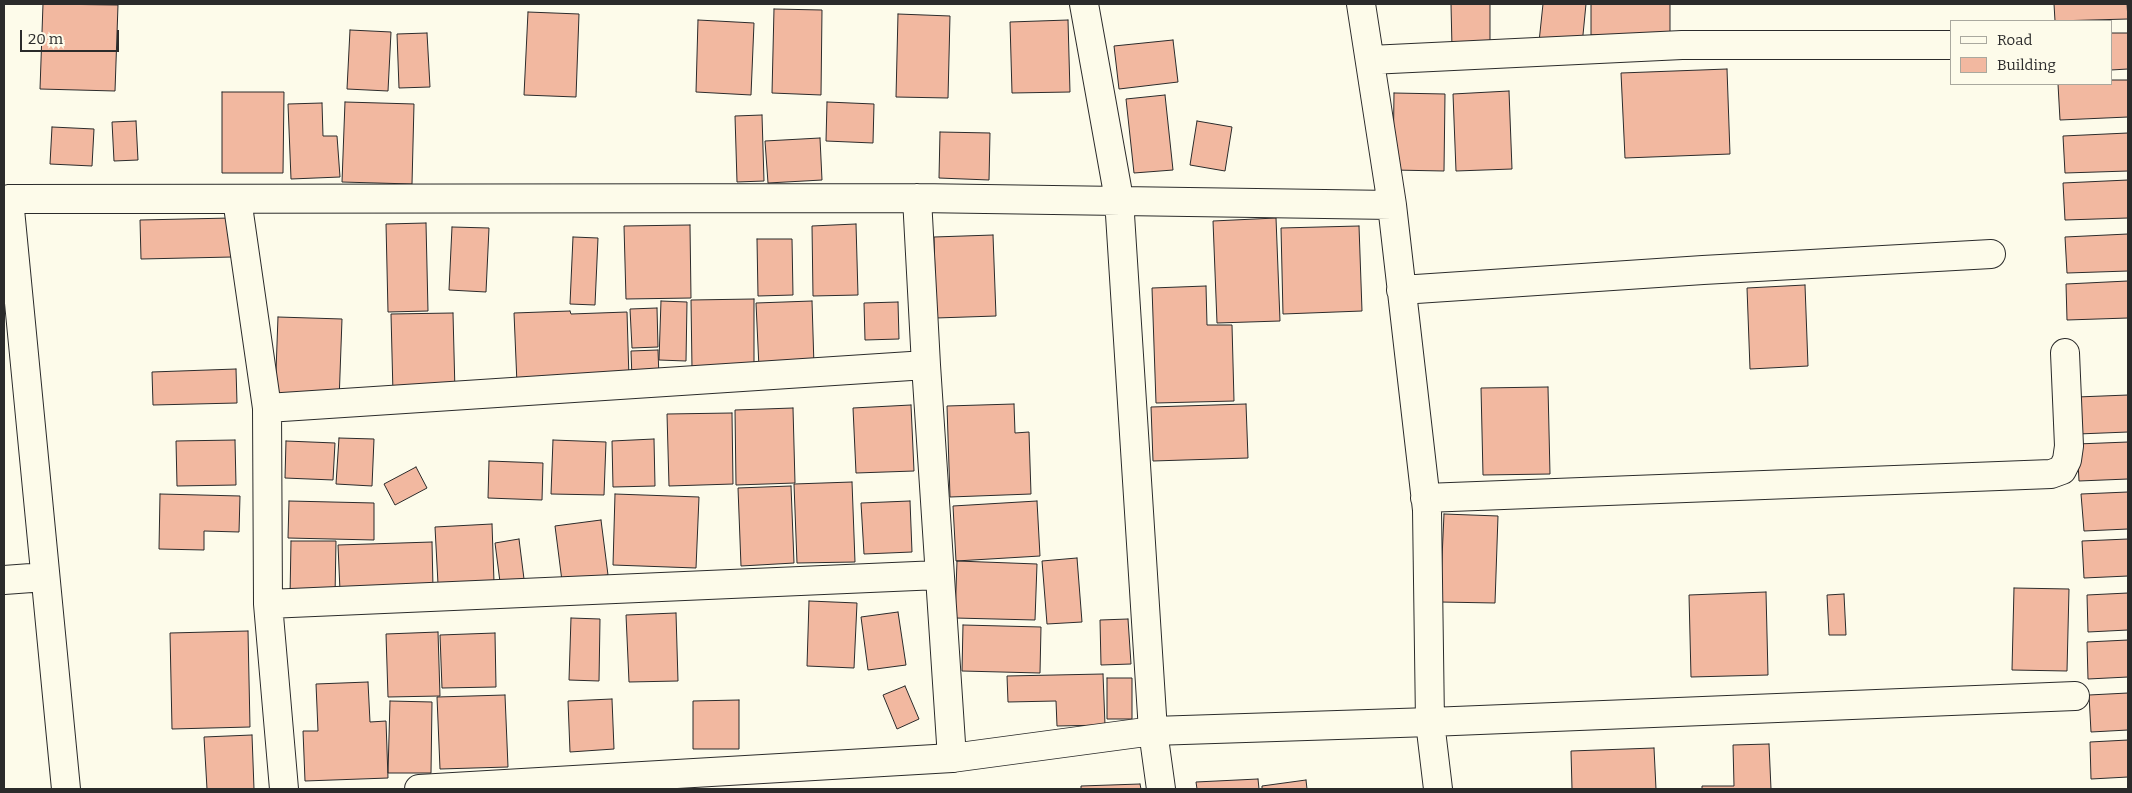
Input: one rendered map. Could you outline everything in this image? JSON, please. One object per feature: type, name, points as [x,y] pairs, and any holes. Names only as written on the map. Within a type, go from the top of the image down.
[{"type":"street","points":[[1084,4],[1119,199],[1153,731],[1161,789]]},
{"type":"street","points":[[1361,4],[1392,205],[1425,498],[1430,722],[1438,789]]},
{"type":"street","points":[[1370,60],[1682,45],[1950,45]]},
{"type":"street","points":[[917,198],[939,575],[952,758]]},
{"type":"street","points":[[66,789],[9,199],[917,198],[1119,199],[1392,205]]},
{"type":"street","points":[[237,199],[267,408],[268,604],[284,789]]},
{"type":"street","points":[[1402,290],[1992,254]]},
{"type":"street","points":[[1425,498],[2051,474],[2062,470],[2067,460],[2069,446],[2065,353]]},
{"type":"street","points":[[267,408],[926,365]]},
{"type":"street","points":[[268,604],[939,575]]},
{"type":"street","points":[[4,580],[46,577]]},
{"type":"street","points":[[419,789],[952,758],[1153,731],[1430,722],[2075,696]]},
{"type":"building","points":[[43,4],[118,5],[115,91],[40,89]]},
{"type":"building","points":[[1451,4],[1490,4],[1490,48],[1452,48]]},
{"type":"building","points":[[1543,4],[1586,4],[1582,45],[1539,42]]},
{"type":"building","points":[[1591,4],[1670,4],[1670,36],[1591,35]]},
{"type":"building","points":[[2054,4],[2127,4],[2128,19],[2055,20]]},
{"type":"building","points":[[774,9],[822,10],[821,95],[772,93]]},
{"type":"building","points":[[528,12],[579,14],[576,97],[524,95]]},
{"type":"building","points":[[898,14],[950,16],[948,98],[896,97]]},
{"type":"building","points":[[698,20],[754,23],[751,95],[696,92]]},
{"type":"building","points":[[1068,20],[1070,92],[1012,93],[1010,22]]},
{"type":"building","points":[[350,30],[391,32],[388,91],[347,89]]},
{"type":"building","points":[[427,33],[430,87],[399,88],[397,34]]},
{"type":"building","points":[[2112,33],[2128,33],[2128,69],[2112,70]]},
{"type":"building","points":[[1173,40],[1178,82],[1119,89],[1114,46]]},
{"type":"building","points":[[1727,69],[1730,154],[1625,158],[1621,73]]},
{"type":"building","points":[[2112,80],[2128,80],[2128,117],[2060,120],[2058,85],[2112,85]]},
{"type":"building","points":[[1509,91],[1512,169],[1456,171],[1453,94]]},
{"type":"building","points":[[222,92],[284,92],[283,173],[222,173]]},
{"type":"building","points":[[1394,93],[1445,94],[1444,171],[1393,170]]},
{"type":"building","points":[[1165,95],[1173,170],[1134,173],[1126,99]]},
{"type":"building","points":[[345,102],[414,104],[412,184],[342,182]]},
{"type":"building","points":[[827,102],[874,104],[873,143],[826,141]]},
{"type":"building","points":[[322,103],[323,136],[337,136],[340,177],[291,179],[288,104]]},
{"type":"building","points":[[762,115],[764,181],[737,182],[735,116]]},
{"type":"building","points":[[136,121],[138,160],[114,161],[112,122]]},
{"type":"building","points":[[1197,121],[1232,127],[1225,171],[1190,165]]},
{"type":"building","points":[[52,127],[94,129],[92,166],[50,164]]},
{"type":"building","points":[[940,132],[990,133],[989,180],[939,178]]},
{"type":"building","points":[[2128,133],[2128,171],[2065,173],[2063,136]]},
{"type":"building","points":[[820,138],[822,180],[768,183],[765,141]]},
{"type":"building","points":[[2128,180],[2128,218],[2065,220],[2063,183]]},
{"type":"building","points":[[231,218],[232,257],[141,259],[140,220]]},
{"type":"building","points":[[1276,218],[1280,321],[1217,323],[1213,221]]},
{"type":"building","points":[[426,223],[428,311],[388,312],[386,224]]},
{"type":"building","points":[[856,224],[858,295],[813,296],[812,226]]},
{"type":"building","points":[[690,225],[691,298],[626,299],[624,226]]},
{"type":"building","points":[[1359,226],[1362,311],[1283,314],[1281,228]]},
{"type":"building","points":[[452,227],[489,228],[486,292],[449,290]]},
{"type":"building","points":[[2128,234],[2128,271],[2067,273],[2065,237]]},
{"type":"building","points":[[993,235],[996,316],[936,318],[934,237]]},
{"type":"building","points":[[573,237],[598,238],[595,305],[570,304]]},
{"type":"building","points":[[757,239],[792,239],[793,295],[758,296]]},
{"type":"building","points":[[2128,281],[2128,318],[2067,320],[2066,284]]},
{"type":"building","points":[[1805,285],[1808,366],[1750,369],[1747,288]]},
{"type":"building","points":[[1206,286],[1207,325],[1232,325],[1234,401],[1156,403],[1152,288]]},
{"type":"building","points":[[754,299],[754,369],[692,369],[691,300]]},
{"type":"building","points":[[661,301],[687,302],[686,361],[659,360]]},
{"type":"building","points":[[812,301],[814,366],[759,368],[756,303]]},
{"type":"building","points":[[898,302],[899,339],[865,340],[864,303]]},
{"type":"building","points":[[657,308],[658,347],[632,348],[630,309]]},
{"type":"building","points":[[570,311],[571,314],[627,312],[629,379],[517,384],[514,313]]},
{"type":"building","points":[[453,313],[455,392],[393,394],[391,314]]},
{"type":"building","points":[[278,317],[342,319],[339,402],[275,399]]},
{"type":"building","points":[[658,350],[659,378],[632,379],[631,351]]},
{"type":"building","points":[[236,369],[237,403],[153,405],[152,372]]},
{"type":"building","points":[[1548,387],[1550,474],[1483,475],[1481,388]]},
{"type":"building","points":[[2128,395],[2128,432],[2078,434],[2077,397]]},
{"type":"building","points":[[1014,404],[1015,433],[1029,432],[1031,494],[950,497],[947,406]]},
{"type":"building","points":[[1246,404],[1248,458],[1153,461],[1151,407]]},
{"type":"building","points":[[911,405],[914,471],[856,473],[853,408]]},
{"type":"building","points":[[793,408],[795,483],[736,485],[735,410]]},
{"type":"building","points":[[732,413],[733,484],[669,486],[667,414]]},
{"type":"building","points":[[339,438],[374,439],[372,486],[336,484]]},
{"type":"building","points":[[654,439],[655,486],[613,487],[612,441]]},
{"type":"building","points":[[235,440],[236,485],[177,486],[176,441]]},
{"type":"building","points":[[553,440],[606,442],[604,495],[551,494]]},
{"type":"building","points":[[286,441],[335,443],[333,480],[285,478]]},
{"type":"building","points":[[2128,442],[2128,479],[2079,481],[2077,444]]},
{"type":"building","points":[[489,461],[543,463],[542,500],[488,498]]},
{"type":"building","points":[[416,467],[427,488],[395,505],[384,484]]},
{"type":"building","points":[[852,482],[855,562],[797,563],[794,484]]},
{"type":"building","points":[[791,486],[794,563],[741,566],[738,488]]},
{"type":"building","points":[[2128,492],[2128,529],[2084,531],[2081,494]]},
{"type":"building","points":[[160,494],[240,496],[239,532],[204,531],[204,550],[159,549]]},
{"type":"building","points":[[615,494],[699,497],[696,568],[613,565]]},
{"type":"building","points":[[289,501],[374,503],[374,540],[288,538]]},
{"type":"building","points":[[910,501],[912,552],[864,554],[861,503]]},
{"type":"building","points":[[1037,501],[1040,556],[956,561],[953,506]]},
{"type":"building","points":[[1444,514],[1498,516],[1495,603],[1440,602]]},
{"type":"building","points":[[601,520],[608,575],[562,581],[555,526]]},
{"type":"building","points":[[492,524],[494,582],[438,584],[435,527]]},
{"type":"building","points":[[519,539],[524,579],[500,582],[495,543]]},
{"type":"building","points":[[2128,539],[2128,576],[2084,578],[2082,541]]},
{"type":"building","points":[[291,541],[336,541],[335,596],[290,596]]},
{"type":"building","points":[[432,542],[433,588],[340,591],[338,545]]},
{"type":"building","points":[[1077,558],[1082,622],[1047,624],[1042,561]]},
{"type":"building","points":[[957,561],[1037,564],[1035,620],[955,618]]},
{"type":"building","points":[[2014,588],[2069,589],[2067,671],[2012,670]]},
{"type":"building","points":[[1766,592],[1768,675],[1691,677],[1689,595]]},
{"type":"building","points":[[2128,593],[2128,630],[2088,632],[2087,595]]},
{"type":"building","points":[[1844,594],[1846,635],[1829,635],[1827,595]]},
{"type":"building","points":[[809,601],[857,603],[854,668],[807,666]]},
{"type":"building","points":[[898,612],[906,665],[868,670],[861,617]]},
{"type":"building","points":[[676,613],[678,681],[629,682],[626,615]]},
{"type":"building","points":[[571,618],[600,619],[599,681],[569,680]]},
{"type":"building","points":[[1128,619],[1131,664],[1101,665],[1100,620]]},
{"type":"building","points":[[963,625],[1041,627],[1040,673],[962,671]]},
{"type":"building","points":[[248,631],[250,727],[172,729],[170,633]]},
{"type":"building","points":[[438,632],[440,696],[388,697],[386,634]]},
{"type":"building","points":[[495,633],[496,687],[442,688],[440,635]]},
{"type":"building","points":[[2128,640],[2128,677],[2088,679],[2087,642]]},
{"type":"building","points":[[1103,674],[1105,725],[1057,726],[1056,701],[1008,702],[1007,676]]},
{"type":"building","points":[[1107,678],[1132,678],[1132,719],[1107,719]]},
{"type":"building","points":[[368,682],[370,722],[386,721],[388,778],[305,781],[303,731],[318,731],[316,684]]},
{"type":"building","points":[[905,686],[919,719],[897,729],[883,695]]},
{"type":"building","points":[[2128,693],[2128,730],[2091,732],[2089,695]]},
{"type":"building","points":[[505,695],[508,767],[440,769],[437,697]]},
{"type":"building","points":[[612,699],[614,749],[570,752],[568,701]]},
{"type":"building","points":[[739,700],[739,749],[693,749],[693,701]]},
{"type":"building","points":[[390,701],[432,702],[431,773],[388,773]]},
{"type":"building","points":[[252,735],[254,789],[207,789],[204,737]]},
{"type":"building","points":[[2128,740],[2128,777],[2091,779],[2090,742]]},
{"type":"building","points":[[1769,744],[1771,789],[1702,789],[1702,786],[1734,786],[1733,745]]},
{"type":"building","points":[[1654,748],[1656,789],[1572,789],[1571,751]]},
{"type":"building","points":[[1258,779],[1259,789],[1197,789],[1196,782]]},
{"type":"building","points":[[1306,780],[1307,789],[1262,789],[1262,786]]},
{"type":"building","points":[[1140,784],[1141,789],[1081,789],[1081,786]]}]
